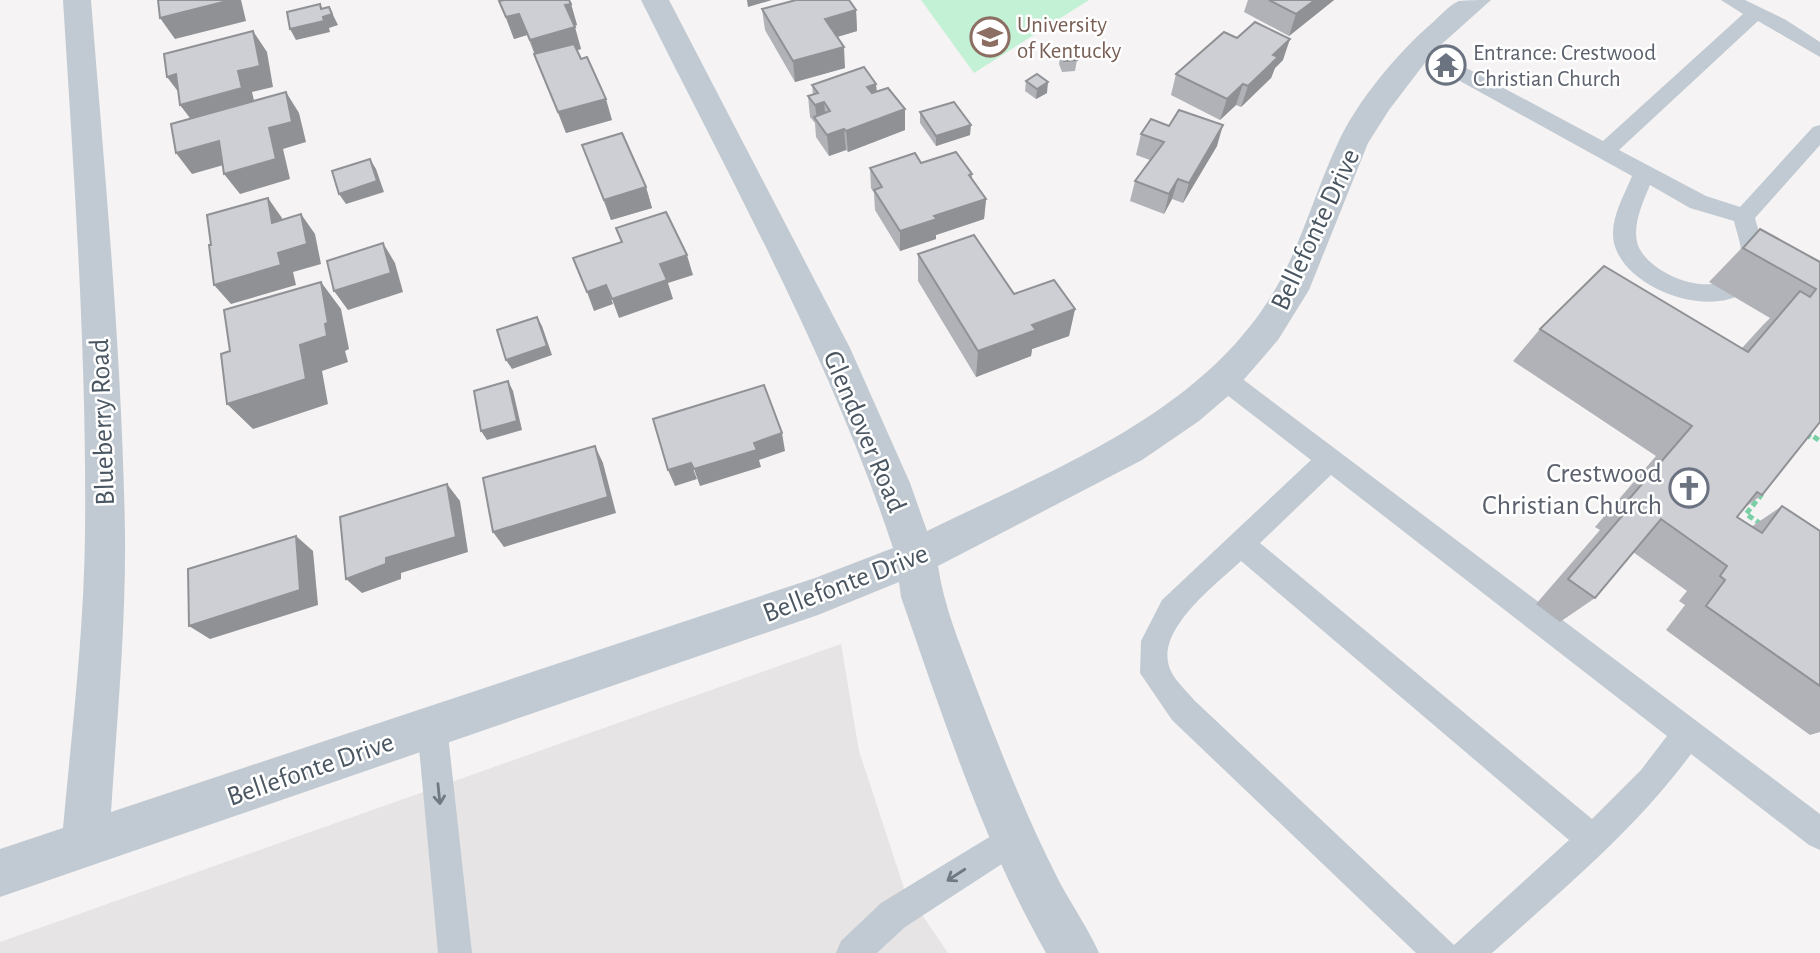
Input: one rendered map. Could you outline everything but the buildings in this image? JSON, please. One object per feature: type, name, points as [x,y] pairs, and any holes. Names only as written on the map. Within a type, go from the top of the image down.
[{"type":"street","name":"Blueberry Road","points":[[77,0],[100,376],[105,535],[100,652],[85,844]]},
{"type":"street","name":"Glendover Road","points":[[655,0],[832,348],[891,482],[916,557],[922,597],[967,722],[1013,838],[1044,902],[1074,953]]},
{"type":"street","name":"Bellefonte Drive","points":[[0,873],[818,596],[916,557],[1129,449],[1186,410],[1223,378],[1266,330],[1297,281],[1353,142],[1378,103],[1420,51],[1477,0]]},
{"type":"lane","points":[[1730,0],[1756,12],[1820,51]]},
{"type":"lane","points":[[1605,151],[1756,12]]},
{"type":"lane","points":[[1420,51],[1699,202],[1744,216]]},
{"type":"lane","points":[[1644,172],[1626,225],[1626,246],[1644,271],[1674,287],[1710,293],[1726,292],[1741,284],[1751,264],[1752,249],[1744,216],[1820,132]]},
{"type":"lane","points":[[1223,378],[1820,834]]},
{"type":"lane","points":[[1330,459],[1172,610],[1155,641],[1155,673],[1183,710],[1440,953]]},
{"type":"lane","points":[[1240,543],[1594,840]]},
{"type":"lane","points":[[432,726],[455,953]]},
{"type":"lane","points":[[1466,953],[1594,840],[1652,781],[1688,733]]},
{"type":"lane","points":[[853,953],[893,915],[1013,838]]},
{"type":"path","points":[[1802,444],[1810,434],[1820,441]]},
{"type":"path","points":[[1767,528],[1746,514],[1770,484]]},
{"type":"shaded area","points":[[841,644],[859,751],[904,888],[948,953],[0,953],[0,942]]},
{"type":"green space","name":"University of Kentucky","points":[[921,0],[1089,0],[974,73]]},
{"type":"place","name":"University of Kentucky","points":[[990,37]]},
{"type":"place","name":"Entrance: Crestwood Christian Church","points":[[1446,65]]},
{"type":"place","name":"Crestwood Christian Church","points":[[1689,488]]}]
